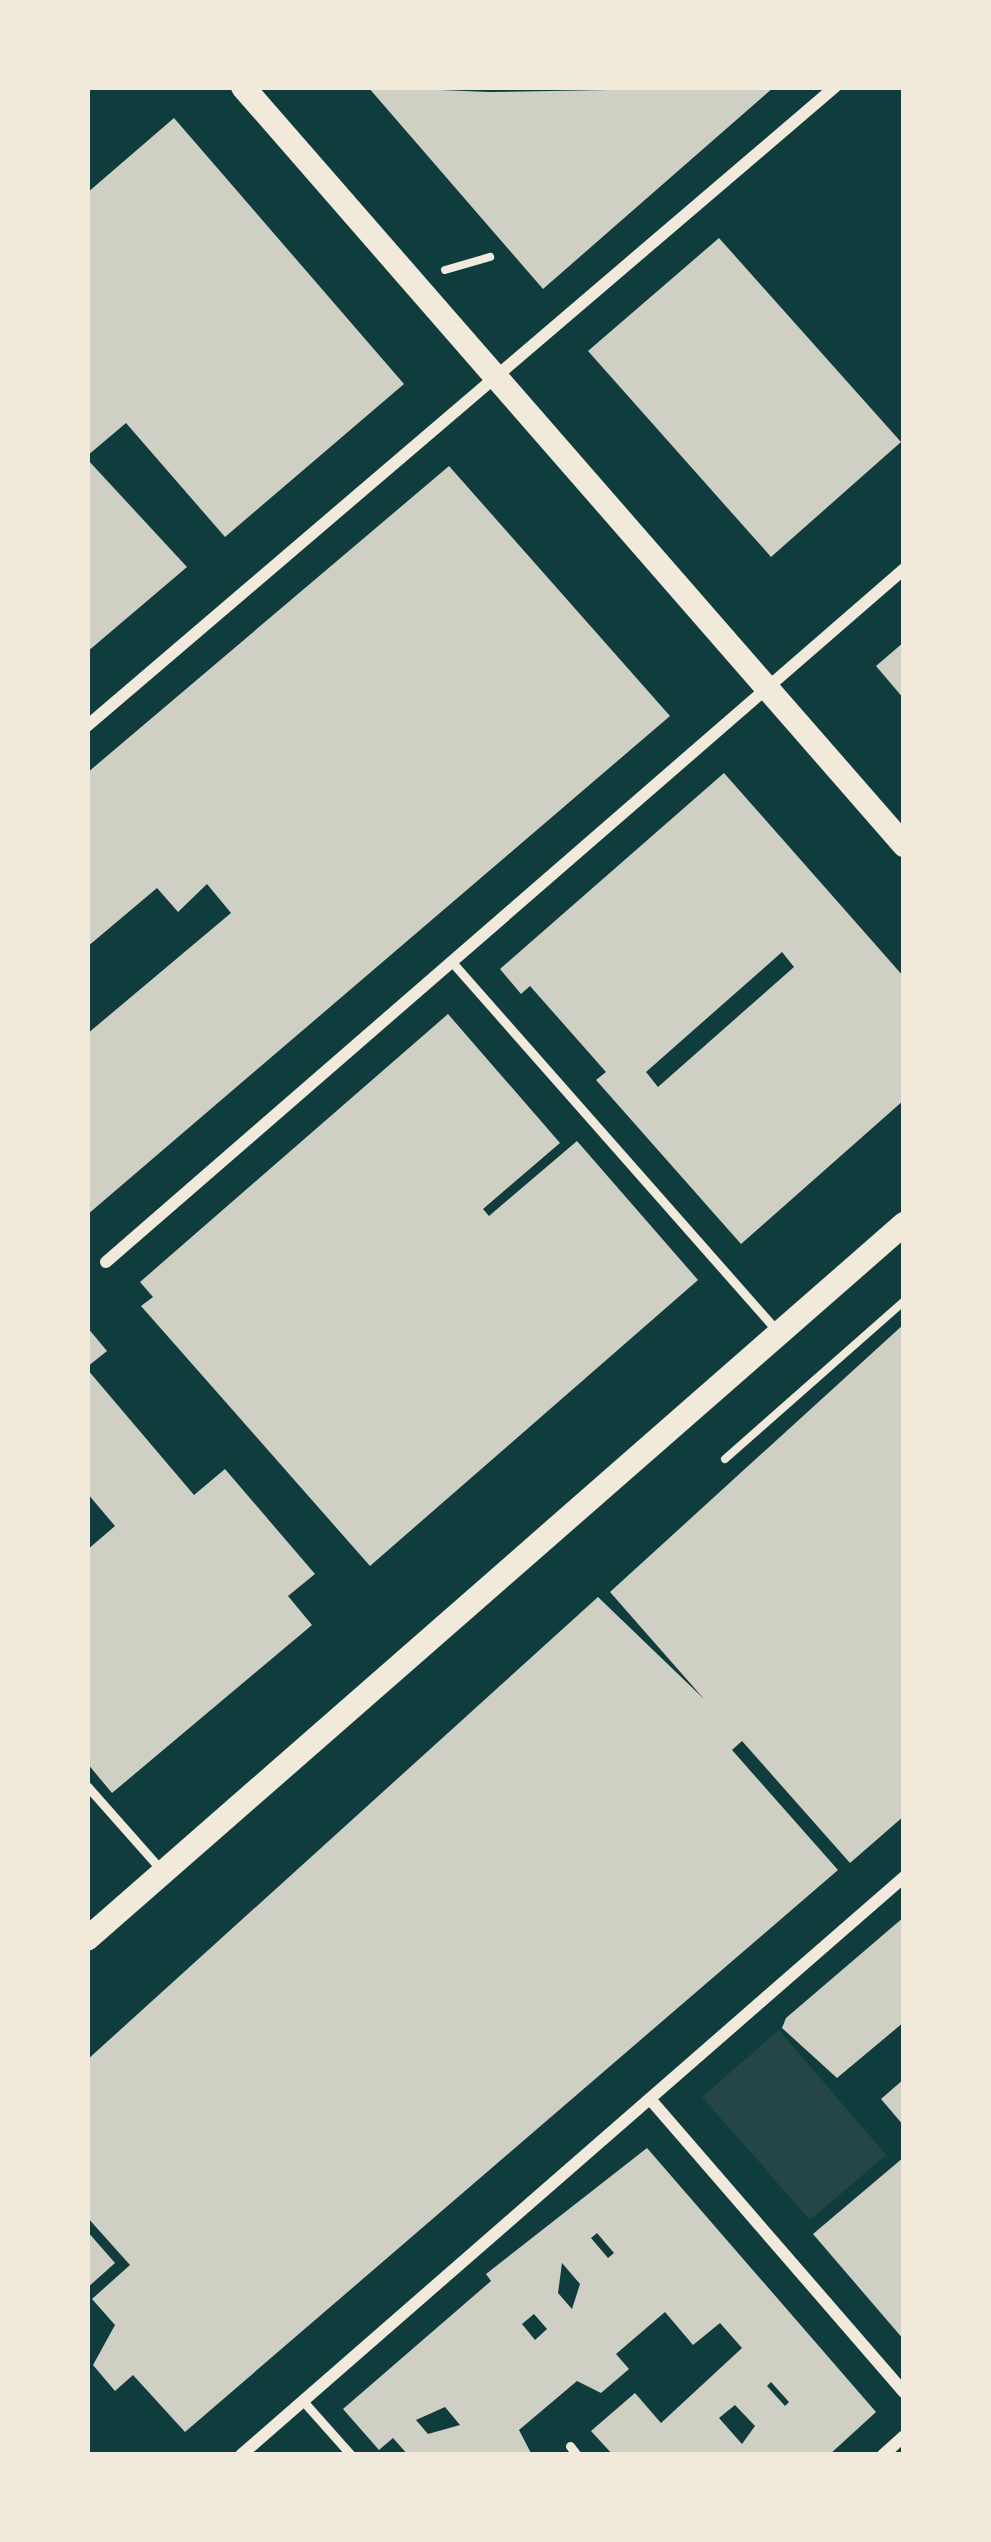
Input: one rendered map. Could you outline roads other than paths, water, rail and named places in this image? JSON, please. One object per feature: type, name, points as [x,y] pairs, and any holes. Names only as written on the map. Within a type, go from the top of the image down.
[{"type":"main road","points":[[243,87],[904,845]]},
{"type":"main road","points":[[87,1939],[904,1224]]},
{"type":"street","points":[[87,726],[501,378],[835,87]]},
{"type":"street","points":[[106,1262],[904,568]]},
{"type":"street","points":[[242,2455],[904,1877]]},
{"type":"street","points":[[650,2099],[904,2392]]},
{"type":"street","points":[[883,2455],[904,2436]]},
{"type":"lane","points":[[451,961],[780,1333]]},
{"type":"lane","points":[[87,1786],[164,1872]]},
{"type":"lane","points":[[303,2402],[351,2455]]}]
